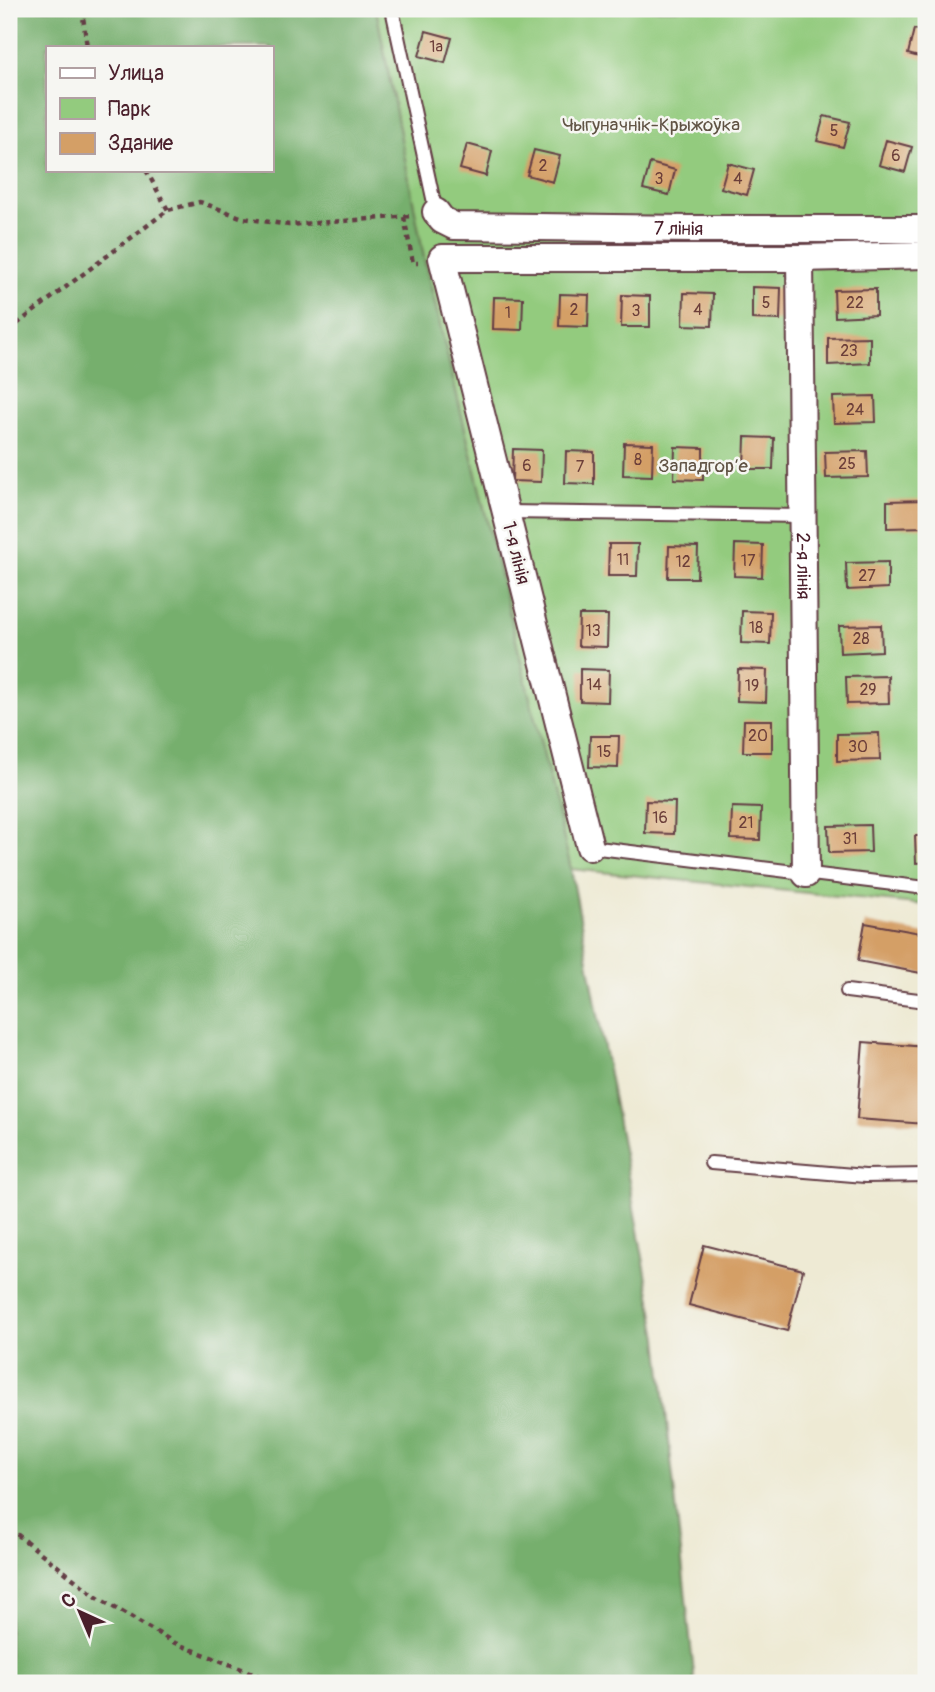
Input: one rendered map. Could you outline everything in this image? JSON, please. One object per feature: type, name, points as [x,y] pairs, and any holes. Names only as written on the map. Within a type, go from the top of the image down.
[{"type":"street","name":"7 лінія","points":[[445,219],[689,229],[925,224]]},
{"type":"street","name":"1-я лінія","points":[[445,219],[458,241],[454,258],[506,512],[590,847]]},
{"type":"street","points":[[454,258],[800,258],[926,255]]},
{"type":"street","name":"2-я лінія","points":[[800,258],[806,874]]},
{"type":"lane","points":[[392,9],[445,219]]},
{"type":"lane","points":[[506,512],[803,516]]},
{"type":"lane","points":[[590,847],[926,888]]},
{"type":"lane","points":[[848,991],[926,1001]]},
{"type":"lane","points":[[711,1163],[865,1176],[926,1175]]},
{"type":"path","points":[[82,9],[86,46]]},
{"type":"path","points":[[147,172],[168,210]]},
{"type":"path","points":[[9,330],[168,210],[200,202],[243,218],[289,225],[415,216],[445,219]]},
{"type":"path","points":[[9,1528],[98,1598],[175,1643],[283,1683]]},
{"type":"green space","points":[[9,9],[376,9],[425,263],[571,869],[658,1338],[695,1683],[9,1683]]},
{"type":"green space","name":"Западгорʼе","points":[[376,9],[926,9],[926,905],[571,869],[425,263]]},
{"type":"building","points":[[914,29],[926,32],[926,59],[908,54]]},
{"type":"building","points":[[426,31],[452,38],[445,63],[419,56]]},
{"type":"building","points":[[824,116],[850,122],[843,147],[817,141]]},
{"type":"building","points":[[886,140],[912,147],[905,172],[879,165]]},
{"type":"building","points":[[467,144],[492,151],[486,176],[460,169]]},
{"type":"building","points":[[534,150],[560,156],[553,182],[527,175]]},
{"type":"building","points":[[650,163],[675,170],[669,195],[643,189]]},
{"type":"building","points":[[728,163],[754,170],[747,195],[721,188]]},
{"type":"building","points":[[752,287],[781,288],[780,320],[752,319]]},
{"type":"building","points":[[876,289],[876,315],[835,317],[834,290]]},
{"type":"building","points":[[684,293],[713,294],[712,326],[683,325]]},
{"type":"building","points":[[560,294],[589,295],[588,327],[559,326]]},
{"type":"building","points":[[622,295],[650,296],[650,327],[621,327]]},
{"type":"building","points":[[494,297],[523,298],[522,330],[493,329]]},
{"type":"building","points":[[870,337],[870,363],[828,365],[828,338]]},
{"type":"building","points":[[875,396],[876,422],[834,423],[833,397]]},
{"type":"building","points":[[745,437],[774,438],[773,469],[744,469]]},
{"type":"building","points":[[624,443],[653,444],[652,476],[623,475]]},
{"type":"building","points":[[675,447],[703,448],[703,480],[674,479]]},
{"type":"building","points":[[513,449],[542,450],[541,482],[512,481]]},
{"type":"building","points":[[566,451],[594,452],[594,484],[565,483]]},
{"type":"building","points":[[867,451],[868,477],[826,478],[825,452]]},
{"type":"building","points":[[926,500],[926,527],[887,528],[887,501]]},
{"type":"building","points":[[609,544],[638,544],[637,576],[608,576]]},
{"type":"building","points":[[735,544],[763,545],[762,577],[734,576]]},
{"type":"building","points":[[669,546],[698,547],[697,578],[668,578]]},
{"type":"building","points":[[888,562],[888,588],[847,590],[846,563]]},
{"type":"building","points":[[742,611],[771,612],[770,644],[741,643]]},
{"type":"building","points":[[579,615],[608,615],[607,647],[578,646]]},
{"type":"building","points":[[881,625],[882,651],[840,653],[839,626]]},
{"type":"building","points":[[580,669],[609,670],[608,702],[580,701]]},
{"type":"building","points":[[738,669],[767,670],[766,702],[737,701]]},
{"type":"building","points":[[888,676],[889,703],[847,704],[846,677]]},
{"type":"building","points":[[744,720],[772,720],[772,752],[743,752]]},
{"type":"building","points":[[879,733],[880,760],[837,761],[837,734]]},
{"type":"building","points":[[590,736],[619,736],[618,768],[589,767]]},
{"type":"building","points":[[646,801],[675,802],[674,834],[645,833]]},
{"type":"building","points":[[732,807],[761,808],[760,840],[731,839]]},
{"type":"building","points":[[870,825],[871,852],[829,853],[828,826]]},
{"type":"building","points":[[915,836],[926,836],[926,862],[916,863]]},
{"type":"building","points":[[865,923],[926,934],[926,974],[858,961]]},
{"type":"building","points":[[863,1042],[926,1047],[926,1124],[857,1119]]},
{"type":"building","points":[[704,1245],[803,1270],[787,1331],[689,1305]]},
{"type":"park label","name":"Чыгуначнік-Крыжоўка","points":[[651,125]]}]
